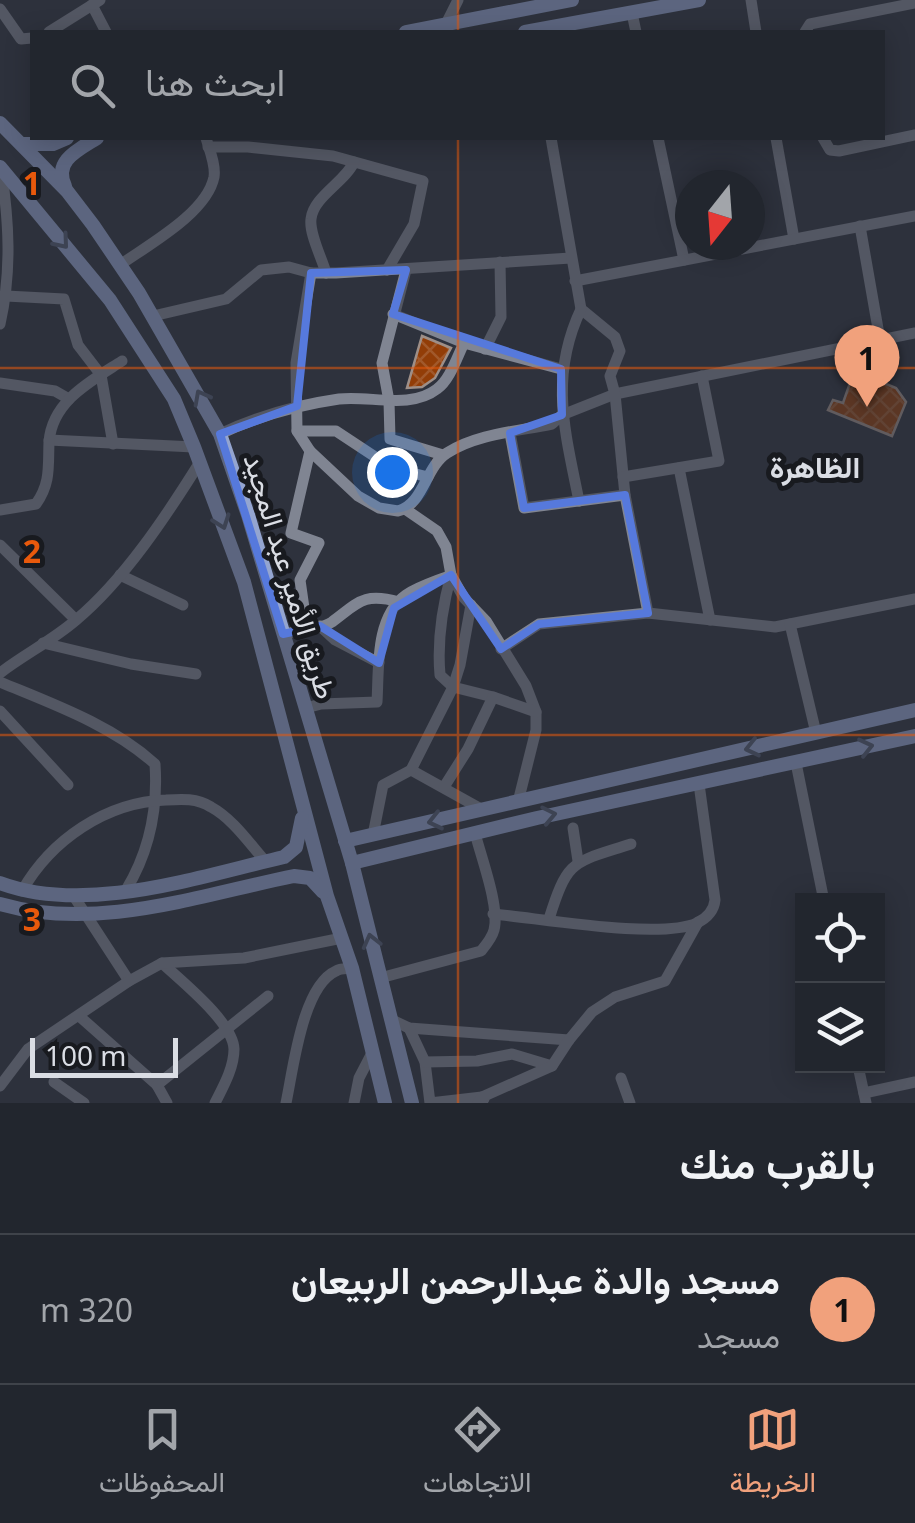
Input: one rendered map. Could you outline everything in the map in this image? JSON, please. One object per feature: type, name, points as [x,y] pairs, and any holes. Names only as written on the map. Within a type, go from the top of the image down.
[{"type":"main road","points":[[416,30],[520,5],[572,0]]},
{"type":"main road","points":[[542,30],[698,0]]},
{"type":"main road","name":"طريق الأمير عبد المجيد","points":[[0,123],[67,192],[120,265],[220,434],[346,840],[412,1103]]},
{"type":"main road","points":[[22,144],[62,140]]},
{"type":"main road","points":[[67,192],[61,178],[64,161],[94,140]]},
{"type":"main road","name":"طريق الأمير عبد المجيد","points":[[0,167],[110,300],[174,399],[244,582],[327,896],[352,968],[386,1098]]},
{"type":"main road","points":[[346,840],[915,710]]},
{"type":"main road","points":[[818,732],[826,756]]},
{"type":"main road","points":[[352,864],[915,736]]},
{"type":"main road","points":[[0,883],[22,892],[75,898],[266,862],[284,857],[296,847],[303,807]]},
{"type":"main road","points":[[0,904],[50,914],[83,914],[134,909],[294,876],[310,878],[327,896]]},
{"type":"main road","points":[[403,1103],[408,1086]]},
{"type":"street","points":[[446,24],[458,0]]},
{"type":"street","points":[[750,0],[756,30]]},
{"type":"street","points":[[51,30],[96,2],[105,30]]},
{"type":"street","points":[[806,30],[810,24],[878,5],[915,3]]},
{"type":"street","points":[[0,9],[21,39],[30,38]]},
{"type":"street","points":[[632,13],[636,30]]},
{"type":"street","points":[[885,138],[915,135]]},
{"type":"street","points":[[551,140],[581,309],[615,338],[620,350],[610,376],[625,495],[648,613]]},
{"type":"street","points":[[658,140],[675,218]]},
{"type":"street","points":[[776,140],[794,239]]},
{"type":"street","points":[[825,140],[830,150],[868,140]]},
{"type":"street","points":[[120,265],[185,218],[209,192],[215,173],[207,142],[333,156],[423,181],[414,224],[387,270]]},
{"type":"street","points":[[326,273],[311,220],[316,207],[342,181],[354,162]]},
{"type":"street","points":[[0,167],[9,244],[0,324]]},
{"type":"street","points":[[765,245],[915,216]]},
{"type":"street","points":[[860,226],[880,340]]},
{"type":"street","points":[[153,316],[226,299],[262,270],[406,270],[571,258]]},
{"type":"street","points":[[575,281],[684,260]]},
{"type":"street","points":[[485,348],[501,317],[500,262]]},
{"type":"street","points":[[406,270],[382,363],[390,439],[443,455]]},
{"type":"street","points":[[310,273],[295,373],[297,431],[310,451],[358,496],[379,508],[405,509],[437,531],[446,547],[451,575],[486,621],[526,686],[536,712],[536,730],[518,802]]},
{"type":"street","points":[[6,296],[64,299],[78,345],[101,374],[114,444]]},
{"type":"street","points":[[579,501],[562,415],[561,369],[569,333],[581,309]]},
{"type":"street","points":[[393,314],[464,343],[561,369]]},
{"type":"street","points":[[405,509],[443,455],[462,445],[552,424],[562,415],[615,394],[915,333]]},
{"type":"street","points":[[220,434],[247,421],[298,406],[344,398],[389,401],[427,396],[441,387],[464,343]]},
{"type":"street","points":[[0,510],[36,504],[46,490],[54,419],[68,399],[122,361]]},
{"type":"street","points":[[624,477],[720,461],[702,376]]},
{"type":"street","points":[[0,382],[55,391],[68,399]]},
{"type":"street","points":[[297,431],[336,431],[392,468],[428,477]]},
{"type":"street","points":[[510,433],[524,508],[625,495]]},
{"type":"street","points":[[0,672],[76,620],[120,575],[180,494],[196,454],[49,440]]},
{"type":"street","points":[[310,451],[291,533],[319,543],[300,580],[314,627],[379,663]]},
{"type":"street","points":[[678,468],[710,620]]},
{"type":"street","points":[[0,545],[76,620]]},
{"type":"street","points":[[120,575],[183,606]]},
{"type":"street","points":[[306,708],[377,702],[384,630],[399,602],[451,575]]},
{"type":"street","points":[[451,575],[443,604],[440,674],[452,687],[493,696],[536,712]]},
{"type":"street","points":[[501,648],[539,624],[648,613],[775,627],[915,599]]},
{"type":"street","points":[[284,634],[330,624],[356,601],[399,602]]},
{"type":"street","points":[[372,835],[383,786],[411,770],[452,687],[471,606]]},
{"type":"street","points":[[790,624],[818,732]]},
{"type":"street","points":[[43,643],[131,664],[196,674]]},
{"type":"street","points":[[0,682],[64,708],[137,748],[155,764],[158,800],[138,870],[126,890]]},
{"type":"street","points":[[444,787],[476,735],[493,696]]},
{"type":"street","points":[[0,711],[68,785]]},
{"type":"street","points":[[796,763],[823,893]]},
{"type":"street","points":[[411,770],[484,810]]},
{"type":"street","points":[[409,1028],[425,1062],[430,1103],[482,1101],[552,1066],[592,1012],[615,997],[665,981],[698,922],[714,908],[716,900],[698,784]]},
{"type":"street","points":[[22,892],[36,868],[88,821],[117,809],[158,800],[190,799],[209,805],[266,862]]},
{"type":"street","points":[[572,828],[578,861]]},
{"type":"street","points":[[380,978],[481,951],[495,927],[475,833]]},
{"type":"street","points":[[549,919],[567,870],[578,861],[631,844]]},
{"type":"street","points":[[75,898],[130,981]]},
{"type":"street","points":[[493,914],[588,925],[668,928],[698,922]]},
{"type":"street","points":[[0,1086],[28,1049],[162,964],[244,958],[342,938]]},
{"type":"street","points":[[162,964],[204,1003],[234,1047],[229,1075],[216,1103]]},
{"type":"street","points":[[286,1103],[293,1053],[313,999],[335,971],[352,968]]},
{"type":"street","points":[[157,1085],[268,996]]},
{"type":"street","points":[[80,1016],[157,1085],[167,1103]]},
{"type":"street","points":[[390,1019],[409,1028],[568,1040]]},
{"type":"street","points":[[354,1103],[359,1078],[373,1051]]},
{"type":"street","points":[[425,1062],[477,1061],[512,1054],[552,1066]]},
{"type":"street","points":[[860,1073],[865,1098],[915,1082]]},
{"type":"street","points":[[621,1078],[630,1103]]},
{"type":"street","points":[[54,1082],[84,1103]]},
{"type":"highlighted area","points":[[406,270],[393,314],[561,369],[562,415],[510,433],[524,508],[625,495],[648,613],[539,624],[501,649],[451,575],[394,608],[379,663],[320,626],[283,634],[220,434],[297,406],[311,273]]},
{"type":"building","points":[[422,336],[451,348],[435,378],[422,387],[407,388]]},
{"type":"building","points":[[862,374],[896,388],[906,402],[892,436],[828,410],[833,400],[843,403],[851,380]]},
{"type":"place","name":"مسجد والدة عبدالرحمن الربيعان","points":[[867,407]]},
{"type":"district","name":"الظاهرة","points":[[815,466]]}]
